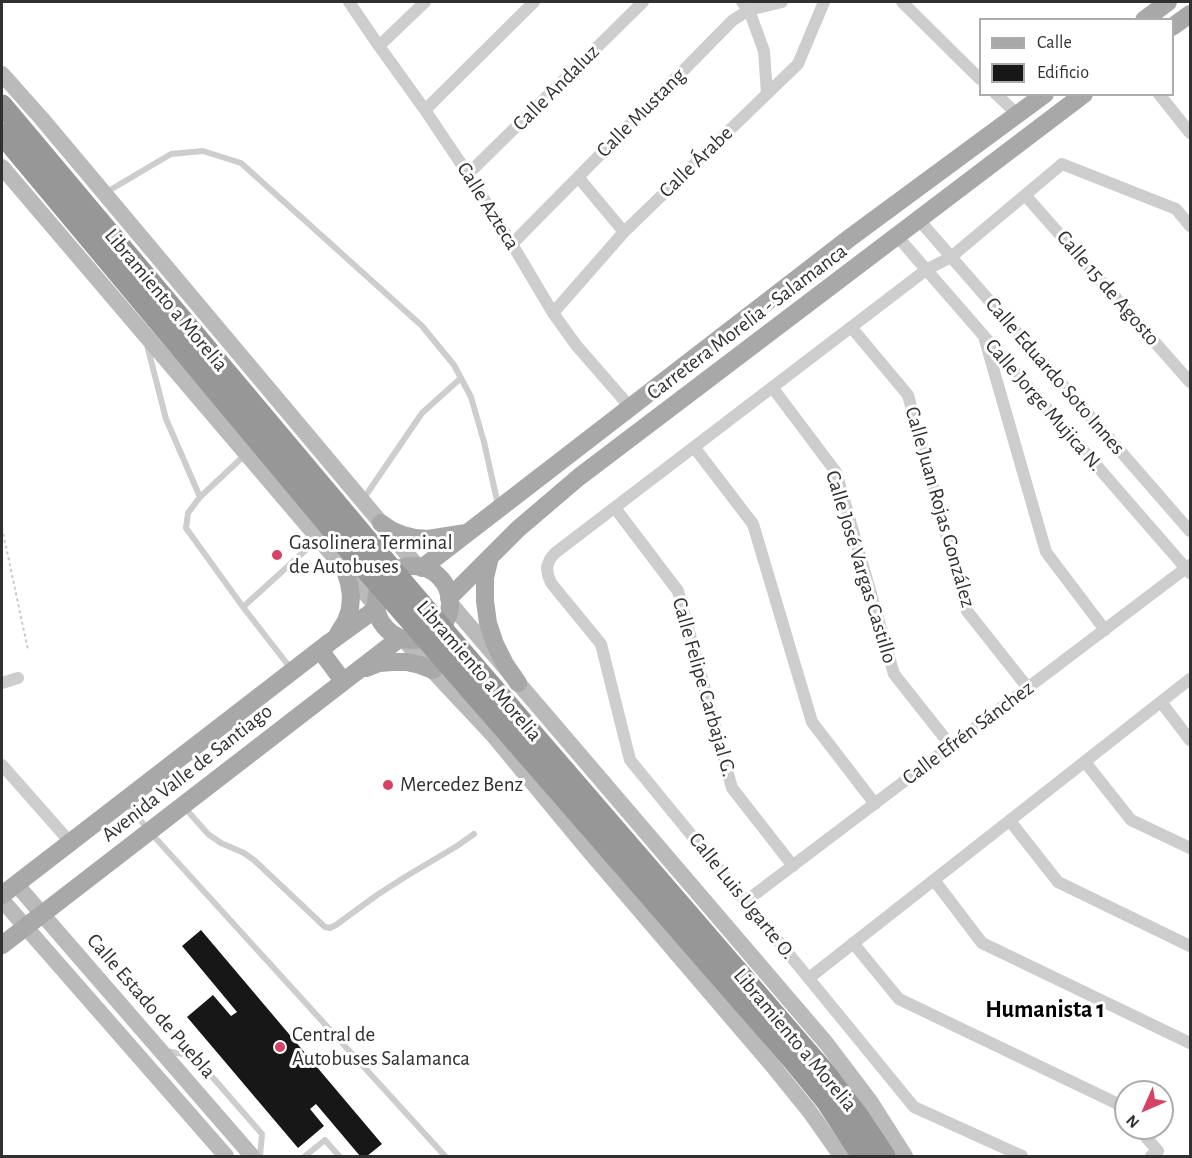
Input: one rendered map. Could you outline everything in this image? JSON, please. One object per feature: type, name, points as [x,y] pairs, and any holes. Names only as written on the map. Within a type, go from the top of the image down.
[{"type":"highway","name":"Libramiento a Morelia","points":[[2,105],[360,560]]},
{"type":"highway","name":"Libramiento a Morelia","points":[[2,134],[360,560],[795,1064],[826,1101],[862,1156]]},
{"type":"highway","name":"Libramiento a Morelia","points":[[442,656],[825,1071],[885,1156]]},
{"type":"main road","points":[[1147,18],[1168,2]]},
{"type":"main road","points":[[1174,26],[1191,14]]},
{"type":"main road","points":[[2,74],[420,567]]},
{"type":"main road","name":"Carretera Morelia - Salamanca","points":[[420,567],[468,533],[851,237],[1042,96]]},
{"type":"main road","name":"Carretera Morelia - Salamanca","points":[[449,600],[490,556],[579,477],[1081,96]]},
{"type":"main road","points":[[2,166],[318,538],[360,560],[384,626],[402,638],[442,656],[492,734],[772,1065],[810,1112],[841,1156]]},
{"type":"main road","points":[[851,237],[879,226],[919,220]]},
{"type":"main road","points":[[381,523],[403,535],[415,538],[468,533]]},
{"type":"main road","points":[[490,556],[485,590],[488,623],[505,664],[518,682]]},
{"type":"main road","points":[[360,560],[350,583],[350,609],[346,621],[325,646],[348,677],[379,663],[414,664],[442,656]]},
{"type":"main road","points":[[376,607],[378,591],[391,574],[404,568],[420,567],[431,571],[438,577],[447,588],[449,600],[445,622],[430,636],[417,640],[402,638]]},
{"type":"main road","points":[[449,600],[826,1043],[870,1101],[905,1156]]},
{"type":"main road","name":"Avenida Valle de Santiago","points":[[6,893],[376,607]]},
{"type":"main road","name":"Avenida Valle de Santiago","points":[[2,945],[348,677],[402,638]]},
{"type":"main road","name":"Calle Estado de Puebla","points":[[6,893],[41,914],[252,1156]]},
{"type":"main road","name":"Calle Estado de Puebla","points":[[6,893],[25,927],[226,1156]]},
{"type":"street","name":"Calle Azteca","points":[[349,2],[468,174],[553,313],[576,345],[630,407]]},
{"type":"street","points":[[379,46],[425,2]]},
{"type":"street","points":[[425,110],[534,2]]},
{"type":"street","name":"Calle Andaluz","points":[[468,174],[643,2]]},
{"type":"street","name":"Calle Mustang","points":[[512,244],[746,6],[782,2]]},
{"type":"street","name":"Calle Árabe","points":[[553,313],[624,232],[798,64],[824,2]]},
{"type":"street","points":[[902,2],[979,77]]},
{"type":"street","points":[[746,6],[764,51],[767,94]]},
{"type":"street","points":[[998,96],[1017,115]]},
{"type":"street","points":[[1162,98],[1191,119]]},
{"type":"street","points":[[1162,98],[1191,133]]},
{"type":"street","points":[[615,507],[926,270],[951,257],[1062,164],[1176,209],[1191,226]]},
{"type":"street","points":[[578,177],[624,232]]},
{"type":"street","name":"Calle 15 de Agosto","points":[[1025,195],[1191,382]]},
{"type":"street","name":"Calle Eduardo Soto Innes","points":[[919,220],[1191,531]]},
{"type":"street","name":"Calle Jorge Mujica N.","points":[[897,236],[1189,569]]},
{"type":"street","name":"Calle Juan Rojas González","points":[[851,327],[909,395],[967,611],[1028,688]]},
{"type":"street","points":[[984,336],[1046,552],[1106,630]]},
{"type":"street","name":"Calle José Vargas Castillo","points":[[772,387],[836,472],[894,674],[951,746]]},
{"type":"street","points":[[694,447],[753,524],[812,722],[875,804]]},
{"type":"street","name":"Calle Luis Ugarte O.","points":[[615,507],[555,553],[547,567],[551,583],[601,644],[630,760],[914,1107],[1022,1156]]},
{"type":"street","name":"Calle Felipe Carbajal G.","points":[[615,507],[678,591],[732,788],[793,866]]},
{"type":"street","name":"Calle Efrén Sánchez","points":[[746,902],[1189,569]]},
{"type":"street","points":[[2,683],[18,678]]},
{"type":"street","points":[[809,978],[1191,679]]},
{"type":"street","points":[[1161,702],[1191,740]]},
{"type":"street","points":[[1085,762],[1131,820],[1191,848]]},
{"type":"street","points":[[2,765],[70,842]]},
{"type":"street","points":[[1010,821],[1058,882],[1191,946]]},
{"type":"street","points":[[934,880],[982,943],[1191,1043]]},
{"type":"street","points":[[853,943],[899,999],[1114,1102]]},
{"type":"street","points":[[1146,1140],[1155,1154]]},
{"type":"lane","points":[[105,194],[171,154],[203,151],[241,163],[422,326],[454,365],[471,398],[499,508]]},
{"type":"lane","points":[[144,333],[165,419],[200,497]]},
{"type":"lane","points":[[362,500],[422,413],[460,378]]},
{"type":"lane","points":[[247,454],[200,497],[188,513],[186,528],[293,671]]},
{"type":"lane","points":[[243,607],[318,538]]},
{"type":"lane","points":[[125,800],[149,831],[445,1156]]},
{"type":"lane","points":[[183,805],[208,834],[254,860],[325,927],[330,928],[405,876],[474,834]]},
{"type":"lane","points":[[160,1050],[194,1056],[262,1134],[260,1156]]},
{"type":"lane","points":[[304,1156],[325,1140],[339,1156]]},
{"type":"path","points":[[2,528],[28,650]]},
{"type":"building","points":[[201,930],[382,1144],[367,1156],[360,1156],[316,1104],[310,1109],[324,1126],[298,1148],[187,1017],[213,995],[231,1016],[237,1012],[182,946]]},
{"type":"place","name":"Gasolinera Terminal de Autobuses","points":[[277,555]]},
{"type":"place","name":"Mercedez Benz","points":[[388,785]]},
{"type":"place","name":"Central de Autobuses Salamanca","points":[[280,1047]]},
{"type":"district","name":"Humanista 1","points":[[1045,1010]]}]
